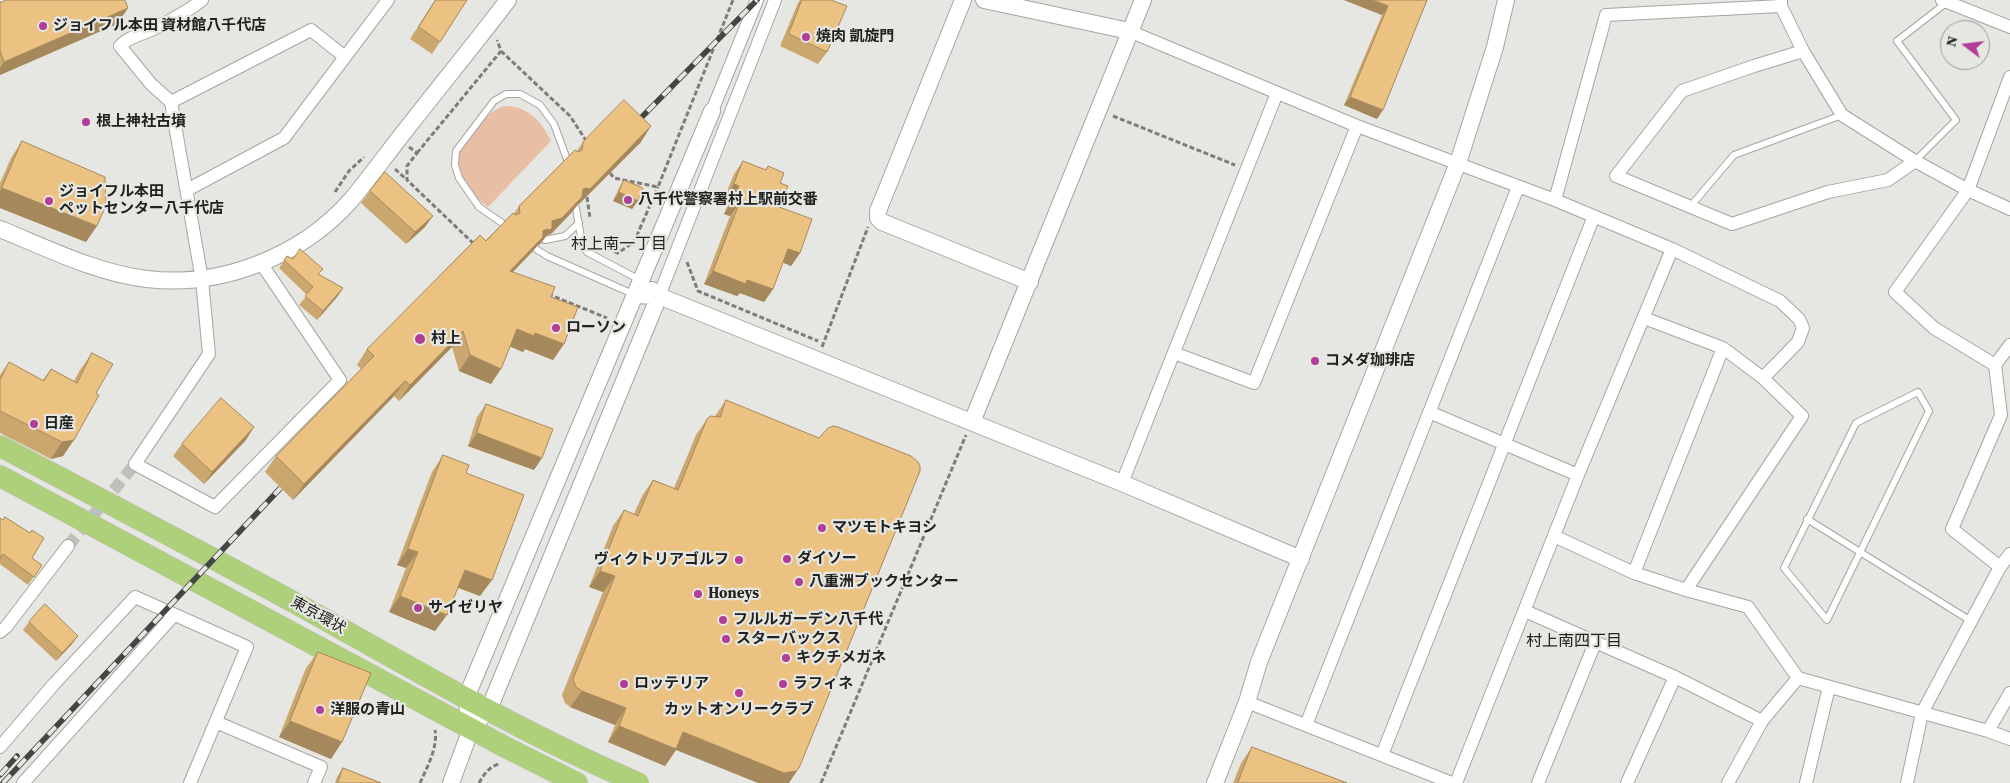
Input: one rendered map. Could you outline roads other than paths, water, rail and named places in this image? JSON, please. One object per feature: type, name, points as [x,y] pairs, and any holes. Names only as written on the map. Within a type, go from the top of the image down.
[{"type":"highway","name":"東京環状","points":[[0,446],[299,605],[466,698],[581,758],[638,783]]},
{"type":"highway","name":"東京環状","points":[[0,476],[471,729],[577,783]]},
{"type":"street","points":[[202,0],[151,30],[125,40],[120,46],[151,84],[171,102],[202,280],[209,354],[135,464],[215,507],[340,380],[262,263]]},
{"type":"street","points":[[187,190],[284,138],[388,0]]},
{"type":"street","points":[[471,729],[466,698],[757,0]]},
{"type":"street","points":[[451,783],[471,729],[489,709],[659,296],[775,0]]},
{"type":"street","points":[[963,0],[878,211],[878,218],[882,222],[1030,282]]},
{"type":"street","points":[[984,0],[1129,31],[1357,126],[1594,216],[1672,249],[1780,301],[1799,319],[1803,328],[1798,342],[1763,378]]},
{"type":"street","points":[[972,422],[1143,0]]},
{"type":"street","points":[[1215,783],[1247,702],[1259,662],[1458,163],[1495,47],[1506,0]]},
{"type":"street","points":[[0,229],[86,264],[125,275],[174,282],[202,280],[262,263],[318,231],[350,200],[504,1]]},
{"type":"street","points":[[1944,1],[2010,27]]},
{"type":"street","points":[[1554,200],[1606,14],[1781,3],[1803,52],[1842,114],[1916,161],[1968,190],[2010,208]]},
{"type":"street","points":[[171,102],[310,30],[345,57]]},
{"type":"street","points":[[1803,52],[1754,66],[1682,91],[1616,176],[1732,224],[1828,192],[1888,180],[1916,161]]},
{"type":"street","points":[[1995,364],[1934,328],[1895,292],[1968,190],[2010,77]]},
{"type":"street","points":[[1122,483],[1277,93]]},
{"type":"street","points":[[1174,353],[1254,383],[1357,126]]},
{"type":"street","points":[[1306,726],[1518,187]]},
{"type":"street","points":[[1382,755],[1503,443],[1594,216]]},
{"type":"street","points":[[1456,783],[1578,475],[1672,249]]},
{"type":"street","points":[[637,288],[1122,483],[1301,559]]},
{"type":"street","points":[[1644,318],[1723,348],[1763,378],[1802,416],[1686,590]]},
{"type":"street","points":[[2000,567],[1952,529],[2001,415],[1995,364],[2010,344]]},
{"type":"street","points":[[1634,572],[1723,348]]},
{"type":"street","points":[[1429,412],[1578,475]]},
{"type":"street","points":[[1554,536],[1634,572],[1686,590],[1748,607],[1798,678],[1988,731],[2010,739]]},
{"type":"street","points":[[0,632],[6,627],[68,546]]},
{"type":"street","points":[[1907,783],[1922,713],[2000,567],[2010,554]]},
{"type":"street","points":[[0,747],[54,684],[135,597],[247,647],[190,783]]},
{"type":"street","points":[[1525,611],[1675,677],[1762,721]]},
{"type":"street","points":[[23,783],[174,615]]},
{"type":"street","points":[[1538,783],[1595,642]]},
{"type":"street","points":[[1627,783],[1675,677]]},
{"type":"street","points":[[1728,783],[1762,721],[1798,678]]},
{"type":"street","points":[[1806,783],[1828,687]]},
{"type":"street","points":[[1988,731],[2010,693]]},
{"type":"street","points":[[1247,702],[1452,783]]},
{"type":"street","points":[[216,722],[321,767],[314,783]]},
{"type":"lane","points":[[1916,161],[1956,120],[1897,41],[1944,1]]},
{"type":"lane","points":[[505,226],[479,207],[459,178],[455,165],[456,151],[494,101],[506,94],[520,94],[540,105],[554,124],[568,162]]},
{"type":"lane","points":[[1690,207],[1734,154],[1842,114]]},
{"type":"lane","points":[[576,208],[582,244],[587,252],[637,288]]},
{"type":"lane","points":[[545,240],[565,236],[579,223]]},
{"type":"lane","points":[[536,249],[547,256],[637,288]]},
{"type":"lane","points":[[1918,392],[1928,411],[1862,552],[1827,620],[1784,568],[1807,519],[1856,423],[1918,392]]},
{"type":"lane","points":[[1807,519],[1971,620]]},
{"type":"tunnel","points":[[68,546],[135,464]]},
{"type":"railway","points":[[632,127],[757,0]]},
{"type":"railway","points":[[3,783],[290,478]]},
{"type":"railway","points":[[0,775],[17,756]]},
{"type":"place","name":"ジョイフル本田 資材館八千代店","points":[[43,26]]},
{"type":"place","name":"焼肉 凱旋門","points":[[806,37]]},
{"type":"place","name":"根上神社古墳","points":[[86,122]]},
{"type":"place","name":"八千代警察署村上駅前交番","points":[[628,200]]},
{"type":"place","name":"ジョイフル本田 ペットセンター八千代店","points":[[49,201]]},
{"type":"place","name":"ローソン","points":[[556,328]]},
{"type":"place","name":"村上","points":[[420,339]]},
{"type":"place","name":"コメダ珈琲店","points":[[1315,361]]},
{"type":"place","name":"日産","points":[[34,424]]},
{"type":"place","name":"マツモトキヨシ","points":[[822,528]]},
{"type":"place","name":"ダイソー","points":[[787,559]]},
{"type":"place","name":"ヴィクトリアゴルフ","points":[[739,560]]},
{"type":"place","name":"八重洲ブックセンター","points":[[799,582]]},
{"type":"place","name":"Honeys","points":[[698,594]]},
{"type":"place","name":"サイゼリヤ","points":[[418,608]]},
{"type":"place","name":"フルルガーデン八千代","points":[[723,620]]},
{"type":"place","name":"スターバックス","points":[[726,639]]},
{"type":"place","name":"キクチメガネ","points":[[786,658]]},
{"type":"place","name":"ロッテリア","points":[[624,684]]},
{"type":"place","name":"ラフィネ","points":[[783,684]]},
{"type":"place","name":"カットオンリークラブ","points":[[739,693]]},
{"type":"place","name":"洋服の青山","points":[[320,710]]},
{"type":"district","name":"村上南一丁目","points":[[619,245]]},
{"type":"district","name":"村上南四丁目","points":[[1574,642]]}]
